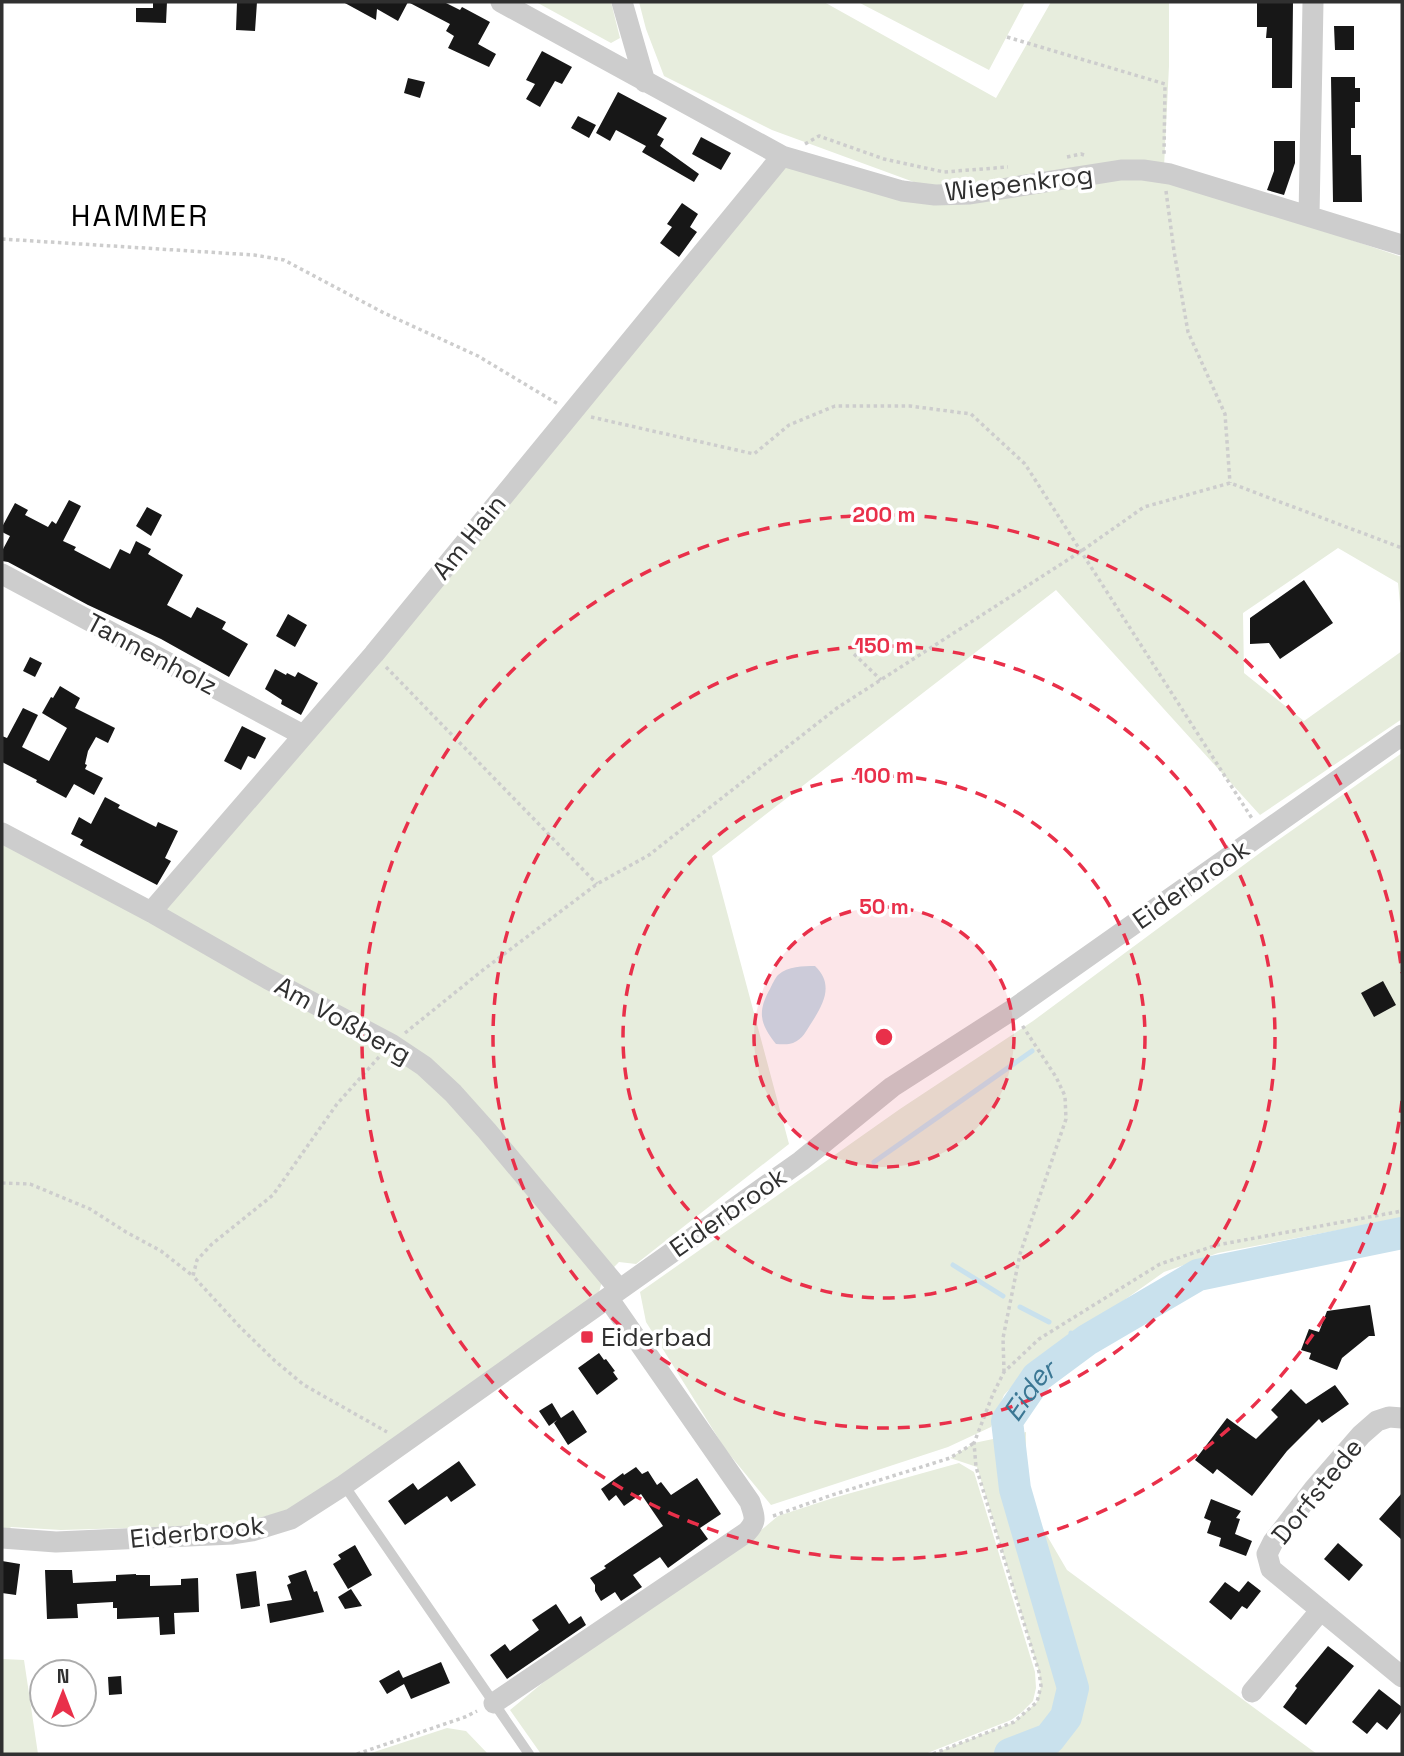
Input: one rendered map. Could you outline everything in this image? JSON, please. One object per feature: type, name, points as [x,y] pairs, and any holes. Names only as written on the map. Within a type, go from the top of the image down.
[{"type":"street","name":"Wiepenkrog","points":[[501,2],[782,156],[902,191],[935,195],[970,194],[1121,170],[1143,170],[1164,173],[1402,245]]},
{"type":"street","points":[[622,2],[645,82]]},
{"type":"street","points":[[1309,216],[1313,2]]},
{"type":"street","name":"Am Hain","points":[[151,912],[374,654],[782,156]]},
{"type":"street","name":"Tannenholz","points":[[2,574],[303,735]]},
{"type":"street","name":"Eiderbrook","points":[[2,1538],[56,1542],[206,1535],[252,1531],[290,1519],[344,1485],[801,1161],[892,1087],[1012,1010],[1402,735]]},
{"type":"street","name":"Am Voßberg","points":[[2,833],[391,1044],[424,1066],[453,1093],[573,1232],[750,1502],[755,1519]]},
{"type":"street","name":"Dorfstede","points":[[1402,1418],[1389,1417],[1377,1421],[1361,1435],[1314,1489],[1273,1542],[1267,1554],[1271,1569],[1402,1676]]},
{"type":"street","points":[[494,1703],[747,1532],[755,1519]]},
{"type":"street","points":[[1252,1692],[1321,1610]]},
{"type":"lane","points":[[344,1485],[529,1754]]},
{"type":"path","points":[[1007,37],[1164,84],[1164,173],[1174,251],[1188,332],[1225,414],[1230,483]]},
{"type":"path","points":[[782,156],[820,136],[884,159],[944,172],[1018,165]]},
{"type":"path","points":[[1057,159],[1090,156]]},
{"type":"path","points":[[2,239],[254,255],[284,260],[384,313],[478,356],[571,412],[754,454],[789,425],[835,406],[910,406],[971,414],[1025,464],[1243,804]]},
{"type":"path","points":[[193,1276],[197,1260],[212,1244],[273,1195],[337,1104],[391,1044],[597,884],[649,855],[838,708],[1080,552],[1144,507],[1230,483],[1402,548]]},
{"type":"path","points":[[374,654],[597,884]]},
{"type":"path","points":[[854,654],[881,680]]},
{"type":"path","points":[[1004,1372],[1003,1338],[1020,1254],[1066,1119],[1065,1096],[1056,1077],[1012,1010]]},
{"type":"path","points":[[2,1183],[30,1184],[90,1209],[126,1233],[161,1251],[193,1276],[240,1327],[304,1385],[391,1435],[408,1440]]},
{"type":"path","points":[[933,1754],[1014,1722],[1037,1702],[1041,1686],[976,1466],[974,1443],[1004,1372],[1040,1339],[1160,1264],[1217,1245],[1402,1211]]},
{"type":"path","points":[[755,1519],[769,1517],[950,1458],[974,1443]]},
{"type":"path","points":[[357,1754],[465,1717],[494,1703]]},
{"type":"green space","points":[[536,2],[611,2],[620,38],[611,43]]},
{"type":"green space","points":[[639,2],[824,2],[996,98],[1051,2],[1169,2],[1164,167],[973,189],[922,185],[772,130],[664,76]]},
{"type":"green space","points":[[858,2],[1025,2],[989,70]]},
{"type":"green space","points":[[784,166],[906,201],[1132,175],[1157,178],[1402,257],[1402,624],[1398,583],[1338,548],[1243,613],[1244,673],[1304,721],[1402,651],[1402,719],[1260,815],[1056,590],[712,856],[789,1144],[636,1264],[619,1262],[603,1278],[599,1292],[407,1431],[290,1510],[232,1525],[61,1530],[11,1527],[2,1536],[2,843],[151,921]]},
{"type":"green space","points":[[1402,753],[1402,1218],[1218,1253],[1164,1272],[1031,1366],[1004,1395],[991,1427],[948,1447],[771,1505],[725,1449],[646,1322],[640,1292],[900,1109],[1033,1021],[1264,850]]},
{"type":"green space","points":[[1026,1432],[1025,1498],[1067,1570],[1317,1754],[933,1754],[1014,1722],[1037,1702],[1041,1686],[1039,1672],[977,1467],[950,1458],[974,1443]]},
{"type":"green space","points":[[959,1463],[974,1472],[1035,1672],[1033,1701],[1011,1720],[925,1754],[541,1754],[510,1710],[569,1661],[747,1542],[778,1516]]},
{"type":"green space","points":[[2,1659],[24,1660],[28,1687],[28,1728],[34,1728],[38,1754],[2,1754]]},
{"type":"green space","points":[[447,1728],[466,1731],[488,1754],[368,1754]]},
{"type":"water","points":[[801,966],[815,966],[826,987],[820,1008],[799,1039],[791,1044],[776,1044],[766,1030],[762,1018],[766,997],[778,975]]},
{"type":"building","points":[[153,2],[167,2],[166,23],[136,22],[136,8],[153,8]]},
{"type":"building","points":[[237,2],[257,2],[255,31],[236,30]]},
{"type":"building","points":[[343,2],[408,2],[398,21],[377,9],[376,20]]},
{"type":"building","points":[[408,2],[444,2],[460,10],[462,7],[490,22],[478,44],[496,54],[489,67],[448,48],[454,36],[446,31],[450,24]]},
{"type":"building","points":[[1257,2],[1293,2],[1292,88],[1272,88],[1272,38],[1266,38],[1267,27],[1257,27]]},
{"type":"building","points":[[1334,26],[1354,26],[1354,50],[1335,50]]},
{"type":"building","points":[[542,51],[572,67],[562,84],[555,81],[540,107],[526,99],[535,84],[526,80]]},
{"type":"building","points":[[1331,77],[1355,77],[1355,88],[1360,88],[1360,102],[1355,102],[1355,128],[1351,128],[1351,155],[1361,155],[1362,202],[1333,202]]},
{"type":"building","points":[[408,78],[425,82],[420,98],[404,93]]},
{"type":"building","points":[[618,92],[667,118],[657,135],[664,139],[660,146],[699,174],[694,182],[642,152],[646,146],[616,130],[610,141],[596,133]]},
{"type":"building","points":[[578,116],[596,125],[589,138],[571,128]]},
{"type":"building","points":[[701,137],[731,153],[721,170],[692,154]]},
{"type":"building","points":[[1274,141],[1295,141],[1295,163],[1284,195],[1267,190],[1274,171]]},
{"type":"building","points":[[682,203],[698,214],[690,227],[697,232],[679,257],[660,243],[672,227],[667,224]]},
{"type":"building","points":[[69,500],[81,506],[63,541],[76,547],[74,550],[110,569],[120,549],[130,554],[136,541],[151,549],[148,554],[183,575],[167,605],[191,618],[197,607],[226,622],[222,629],[248,644],[229,677],[161,639],[2,561],[2,551],[10,536],[2,532],[2,527],[15,503],[28,510],[25,515],[48,527],[52,521],[56,524]]},
{"type":"building","points":[[147,507],[162,515],[151,536],[136,526]]},
{"type":"building","points":[[1304,580],[1333,623],[1280,659],[1269,643],[1250,644],[1250,618]]},
{"type":"building","points":[[288,614],[307,625],[295,647],[276,636]]},
{"type":"building","points":[[30,657],[42,663],[35,677],[23,671]]},
{"type":"building","points":[[275,669],[295,677],[298,672],[318,683],[301,715],[281,704],[282,700],[265,689]]},
{"type":"building","points":[[60,686],[80,698],[75,708],[115,728],[108,743],[96,737],[88,751],[85,769],[103,778],[94,795],[74,784],[66,798],[2,762],[2,736],[7,738],[23,708],[38,715],[22,747],[49,761],[67,728],[42,713]]},
{"type":"building","points":[[242,726],[266,738],[255,759],[248,756],[241,770],[224,761]]},
{"type":"building","points":[[105,797],[120,805],[118,808],[156,827],[158,822],[178,831],[165,858],[171,861],[157,885],[80,845],[83,840],[71,834],[79,817],[91,824]]},
{"type":"building","points":[[1383,981],[1396,1005],[1374,1017],[1361,993]]},
{"type":"building","points":[[1370,1305],[1375,1336],[1369,1336],[1342,1358],[1337,1370],[1309,1359],[1311,1353],[1301,1350],[1309,1329],[1319,1332],[1327,1311]]},
{"type":"building","points":[[599,1353],[615,1371],[613,1372],[618,1379],[597,1395],[578,1368]]},
{"type":"building","points":[[1335,1385],[1349,1404],[1322,1423],[1319,1419],[1287,1451],[1252,1496],[1217,1469],[1213,1474],[1195,1460],[1227,1418],[1256,1439],[1278,1417],[1271,1410],[1291,1389],[1306,1404]]},
{"type":"building","points":[[552,1403],[561,1418],[573,1410],[587,1432],[568,1445],[554,1423],[557,1420],[549,1426],[539,1411]]},
{"type":"building","points":[[459,1461],[476,1485],[451,1502],[447,1496],[405,1525],[388,1501],[413,1483],[418,1490]]},
{"type":"building","points":[[636,1467],[642,1474],[648,1471],[657,1485],[661,1482],[671,1495],[697,1478],[721,1514],[700,1528],[708,1539],[668,1568],[660,1557],[633,1575],[642,1587],[621,1601],[615,1592],[601,1601],[590,1578],[663,1526],[641,1494],[624,1506],[616,1495],[609,1501],[601,1489]]},
{"type":"building","points":[[1402,1493],[1402,1540],[1379,1519]]},
{"type":"building","points":[[1211,1499],[1241,1511],[1236,1518],[1240,1519],[1235,1534],[1252,1541],[1246,1556],[1219,1546],[1221,1538],[1207,1533],[1211,1521],[1204,1518]]},
{"type":"building","points":[[1338,1543],[1363,1565],[1349,1581],[1324,1559]]},
{"type":"building","points":[[355,1545],[372,1575],[348,1589],[333,1564],[341,1559],[338,1555]]},
{"type":"building","points":[[2,1561],[20,1564],[16,1595],[2,1593]]},
{"type":"building","points":[[45,1570],[72,1570],[73,1583],[116,1581],[116,1575],[136,1574],[150,1575],[150,1586],[181,1585],[181,1579],[198,1578],[199,1612],[174,1613],[175,1634],[160,1635],[159,1617],[117,1619],[117,1608],[113,1608],[113,1602],[77,1604],[78,1618],[47,1619]]},
{"type":"building","points":[[306,1570],[324,1612],[270,1623],[267,1604],[292,1600],[287,1585],[291,1583],[288,1576]]},
{"type":"building","points":[[256,1571],[260,1606],[241,1609],[236,1574]]},
{"type":"building","points":[[1248,1581],[1261,1591],[1247,1609],[1242,1606],[1231,1620],[1209,1602],[1225,1582],[1239,1592]]},
{"type":"building","points":[[351,1589],[362,1606],[345,1609],[338,1597]]},
{"type":"building","points":[[556,1604],[569,1624],[581,1616],[586,1625],[507,1679],[490,1655],[505,1644],[510,1651],[539,1630],[532,1620]]},
{"type":"building","points":[[1328,1646],[1354,1666],[1306,1725],[1283,1707],[1297,1688],[1295,1686]]},
{"type":"building","points":[[441,1662],[450,1683],[411,1699],[404,1684],[387,1694],[379,1681],[399,1670],[403,1678]]},
{"type":"building","points":[[121,1676],[122,1694],[109,1695],[108,1677]]},
{"type":"building","points":[[1379,1689],[1402,1707],[1402,1711],[1387,1730],[1377,1722],[1367,1734],[1352,1722]]},
{"type":"waterway","points":[[874,1162],[1032,1051]]},
{"type":"waterway","name":"Eider","points":[[1010,1754],[1049,1739],[1066,1717],[1073,1688],[1015,1489],[1007,1421],[1037,1377],[1087,1340],[1198,1275],[1402,1233]]},
{"type":"waterway","points":[[953,1265],[1003,1296]]},
{"type":"waterway","points":[[1020,1307],[1049,1322]]},
{"type":"waterway","points":[[1071,1333],[1087,1340]]},
{"type":"place","name":"Eiderbad","points":[[587,1337]]},
{"type":"district","name":"HAMMER","points":[[140,216]]}]
